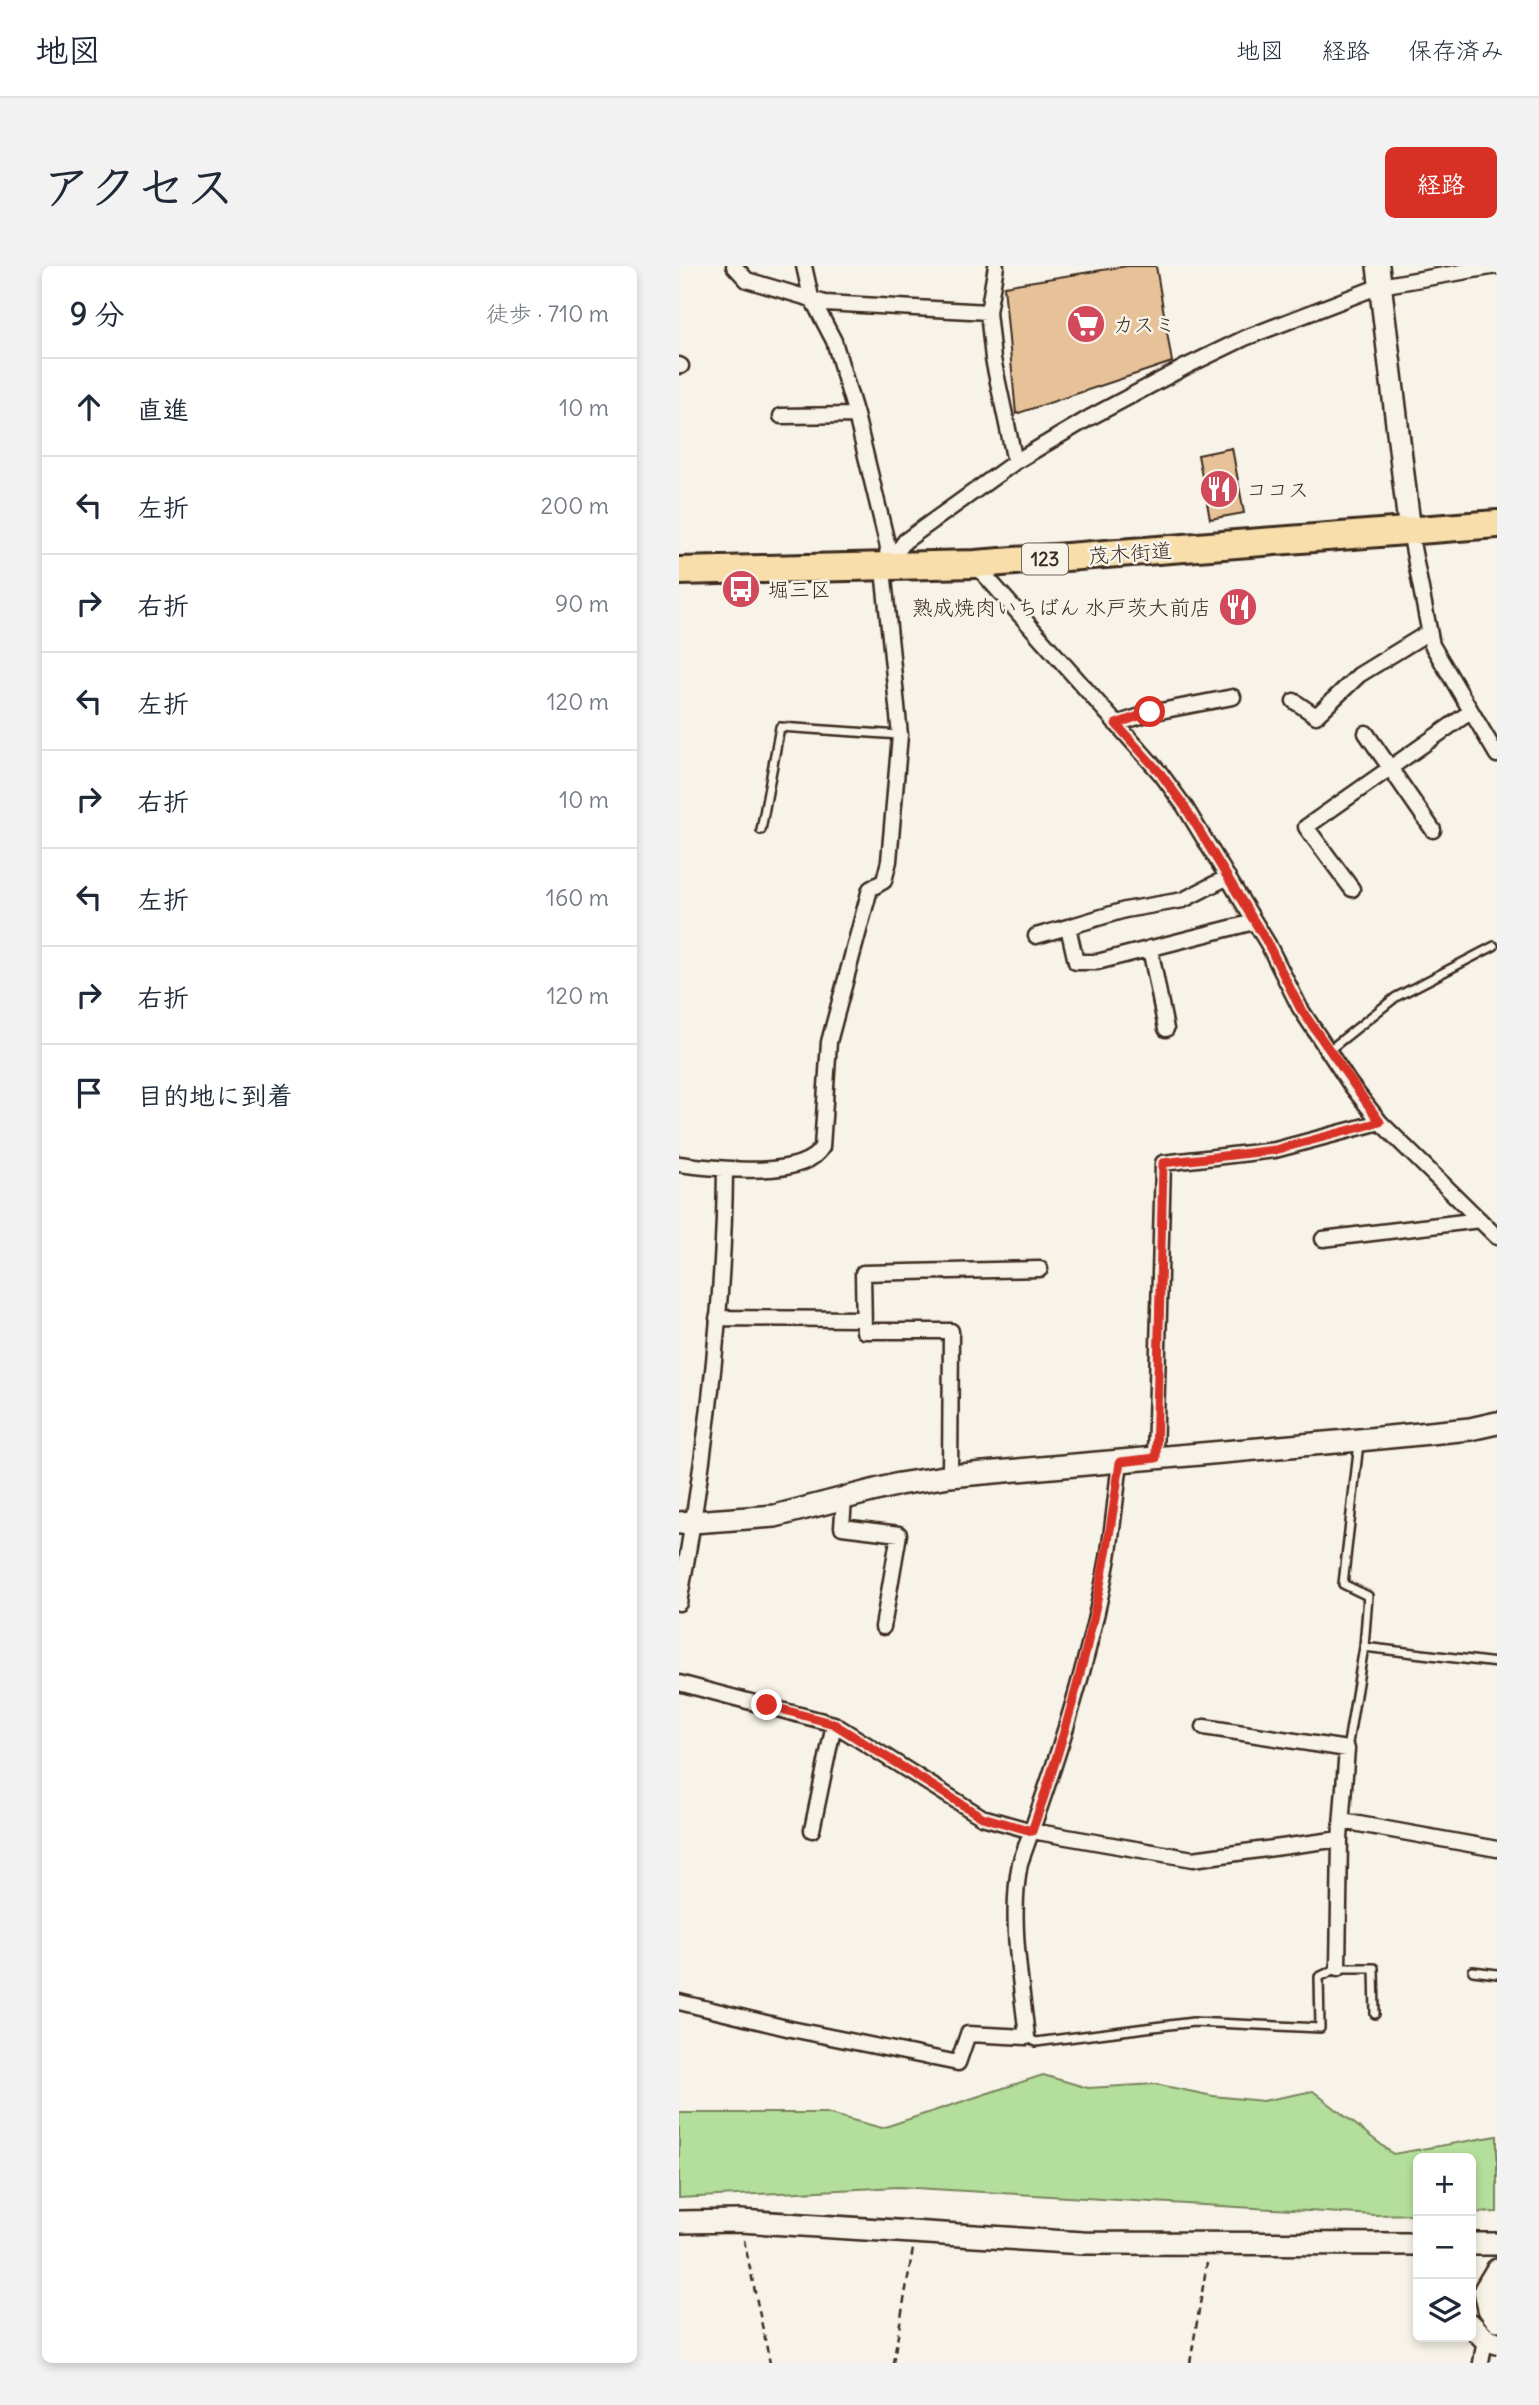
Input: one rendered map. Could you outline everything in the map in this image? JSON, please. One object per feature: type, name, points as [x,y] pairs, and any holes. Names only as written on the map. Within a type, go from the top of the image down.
[{"type":"highway","name":"茂木街道","points":[[679,571],[975,564],[1497,524]]},
{"type":"street","points":[[734,266],[747,280],[779,292],[811,297],[825,303],[988,312]]},
{"type":"street","points":[[679,1164],[725,1169],[779,1168],[806,1163],[817,1157],[822,1147],[829,1042],[870,889],[884,881],[889,861],[900,735],[884,579],[887,538],[834,341],[811,297],[804,266]]},
{"type":"street","points":[[996,266],[988,312],[993,359],[1015,462]]},
{"type":"street","points":[[886,567],[905,541],[1015,462],[1101,411],[1222,349],[1379,276],[1497,266]]},
{"type":"street","points":[[1379,276],[1410,532],[1432,645],[1497,755]]},
{"type":"street","points":[[781,416],[856,415]]},
{"type":"street","points":[[975,564],[1161,774],[1228,877],[1268,944],[1300,1008],[1327,1051],[1380,1122],[1497,1237]]},
{"type":"street","points":[[1294,701],[1316,716],[1359,675],[1429,632]]},
{"type":"street","points":[[1116,724],[1150,712],[1233,697]]},
{"type":"street","points":[[1352,889],[1306,827],[1470,712]]},
{"type":"street","points":[[1366,733],[1433,830]]},
{"type":"street","points":[[1037,936],[1125,910],[1183,900],[1228,877]]},
{"type":"street","points":[[1068,927],[1076,962],[1097,962],[1254,922]]},
{"type":"street","points":[[1150,948],[1165,1029]]},
{"type":"street","points":[[1156,1458],[1163,1163],[1275,1150],[1380,1122]]},
{"type":"street","points":[[679,1603],[686,1523],[717,1318],[725,1240],[725,1169]]},
{"type":"street","points":[[1323,1239],[1480,1220]]},
{"type":"street","points":[[950,1476],[951,1331],[864,1331],[863,1273],[1040,1269]]},
{"type":"street","points":[[717,1318],[863,1319]]},
{"type":"street","points":[[686,1523],[775,1516],[899,1484],[950,1476],[1359,1440],[1470,1429],[1497,1423]]},
{"type":"street","points":[[679,2002],[792,2029],[958,2063],[968,2034],[1027,2037],[1016,1933],[1016,1882],[1070,1714],[1091,1634],[1108,1558],[1120,1462]]},
{"type":"street","points":[[844,1500],[842,1527],[899,1534],[883,1628]]},
{"type":"street","points":[[679,1683],[834,1724],[982,1817],[1032,1831],[1193,1859],[1340,1839]]},
{"type":"street","points":[[812,1830],[834,1724]]},
{"type":"street","points":[[1204,1727],[1347,1749],[1340,1839],[1338,1968]]},
{"type":"street","points":[[1342,1821],[1497,1849]]},
{"type":"street","points":[[679,2221],[740,2221],[1083,2243],[1413,2244]]},
{"type":"street","points":[[1476,2244],[1497,2244]]},
{"type":"street","points":[[1497,2270],[1485,2290],[1489,2309],[1497,2320]]},
{"type":"street","points":[[1481,2363],[1484,2336]]},
{"type":"lane","points":[[761,830],[780,727],[900,735]]},
{"type":"lane","points":[[1327,1051],[1396,997],[1494,946]]},
{"type":"lane","points":[[1347,1749],[1364,1647],[1368,1596],[1343,1584],[1359,1440]]},
{"type":"lane","points":[[1364,1647],[1497,1663]]},
{"type":"lane","points":[[1027,2037],[1036,2042],[1193,2022],[1320,2028],[1319,1977],[1338,1968],[1374,1968],[1375,2014]]},
{"type":"lane","points":[[1473,1971],[1497,1974]]},
{"type":"path","points":[[740,2221],[770,2363]]},
{"type":"path","points":[[893,2363],[916,2232]]},
{"type":"path","points":[[1190,2363],[1207,2270],[1207,2245]]},
{"type":"green space","points":[[1043,2075],[1088,2088],[1155,2084],[1213,2096],[1263,2101],[1313,2091],[1393,2154],[1497,2136],[1497,2212],[1476,2213],[1476,2153],[1413,2153],[1413,2214],[1375,2215],[898,2187],[679,2198],[679,2113],[826,2113],[882,2128]]},
{"type":"building","name":"カスミ","points":[[1127,266],[1156,266],[1172,362],[1016,414],[1004,286]]},
{"type":"building","points":[[1232,448],[1244,513],[1210,519],[1198,455]]},
{"type":"place","name":"カスミ","points":[[1086,324]]},
{"type":"place","name":"ココス","points":[[1219,489]]},
{"type":"place","name":"堀三区","points":[[741,589]]},
{"type":"place","name":"熟成焼肉いちばん 水戸茨大前店","points":[[1238,607]]},
{"type":"route","points":[[767,1705],[834,1724],[982,1817],[1032,1831],[1053,1771],[1091,1634],[1108,1558],[1120,1462],[1156,1458],[1163,1163],[1275,1150],[1380,1122],[1350,1084],[1300,1008],[1268,944],[1185,807],[1161,774],[1116,724],[1150,712]]}]
